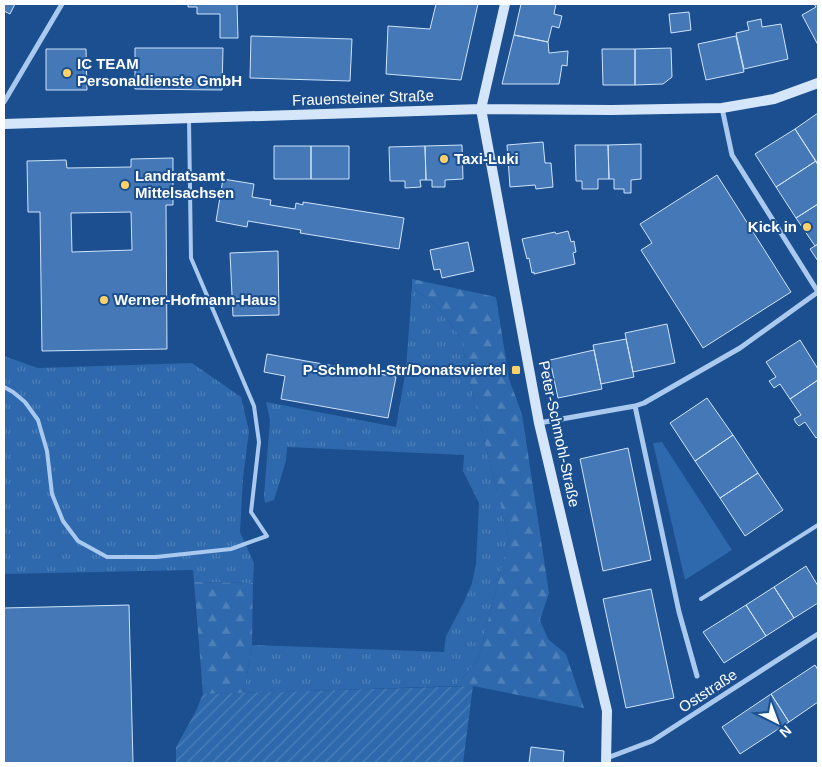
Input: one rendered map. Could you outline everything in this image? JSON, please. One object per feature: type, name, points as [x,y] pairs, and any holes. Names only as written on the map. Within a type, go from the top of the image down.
[{"type":"main road","points":[[481,109],[505,4]]},
{"type":"main road","name":"Frauensteiner Straße","points":[[4,124],[481,109],[612,110],[722,108],[774,99],[818,83]]},
{"type":"main road","name":"Peter-Schmohl-Straße","points":[[481,109],[539,424],[606,711],[609,762]]},
{"type":"street","points":[[4,102],[62,4]]},
{"type":"street","points":[[539,424],[635,406],[644,402],[740,348],[818,292],[732,155],[722,108]]},
{"type":"street","points":[[635,406],[679,612],[696,676]]},
{"type":"street","name":"Oststraße","points":[[609,762],[652,741],[818,634]]},
{"type":"lane","points":[[4,387],[25,402],[38,420],[47,451],[52,494],[63,521],[78,541],[107,557],[156,557],[232,549],[266,536],[251,512],[259,442],[254,406],[191,258],[189,118]]},
{"type":"lane","points":[[701,600],[818,525]]},
{"type":"green space","points":[[412,279],[496,297],[509,379],[522,414],[549,593],[540,620],[548,639],[566,654],[584,708],[473,686],[455,686],[478,660],[509,539],[469,379],[461,338],[436,305],[412,287]]},
{"type":"green space","points":[[412,287],[436,305],[461,338],[469,379],[509,539],[478,660],[455,686],[244,693],[252,645],[444,652],[446,636],[472,583],[476,564],[479,503],[463,471],[464,455],[287,447],[286,461],[274,500],[265,503],[264,496],[270,420],[266,402],[396,427],[406,369]]},
{"type":"green space","points":[[4,356],[38,368],[192,363],[241,397],[249,431],[243,478],[240,532],[254,563],[253,583],[194,582],[193,570],[4,574]]},
{"type":"green space","points":[[662,442],[732,550],[685,580],[653,443]]},
{"type":"green space","points":[[194,582],[253,583],[252,645],[244,693],[203,694]]},
{"type":"green space","points":[[473,686],[463,763],[176,763],[176,747],[203,694]]},
{"type":"building","points":[[4,4],[15,4],[10,14],[4,11]]},
{"type":"building","points":[[188,4],[237,4],[238,38],[220,38],[220,14],[197,14],[197,7],[188,7]]},
{"type":"building","points":[[436,4],[478,4],[461,80],[386,74],[388,26],[430,29]]},
{"type":"building","points":[[521,4],[556,4],[554,14],[562,16],[559,28],[552,26],[548,42],[514,35]]},
{"type":"building","points":[[814,4],[818,4],[818,45],[802,15],[816,7]]},
{"type":"building","points":[[689,12],[691,30],[671,33],[669,14]]},
{"type":"building","points":[[761,19],[762,27],[781,24],[788,59],[744,69],[736,33],[749,30],[747,22]]},
{"type":"building","points":[[514,35],[548,42],[549,53],[568,51],[567,66],[562,65],[559,84],[502,84]]},
{"type":"building","points":[[251,36],[352,39],[350,81],[250,78]]},
{"type":"building","points":[[736,36],[744,72],[706,80],[698,44]]},
{"type":"building","points":[[135,48],[223,48],[222,90],[135,89]]},
{"type":"building","points":[[671,48],[672,77],[663,84],[635,85],[635,49]]},
{"type":"building","points":[[46,49],[86,49],[87,90],[46,90]]},
{"type":"building","points":[[602,49],[635,49],[635,85],[603,85]]},
{"type":"building","points":[[818,113],[818,165],[795,129]]},
{"type":"building","points":[[795,129],[816,161],[776,187],[755,154]]},
{"type":"building","points":[[543,142],[545,163],[551,163],[553,187],[536,189],[535,185],[510,187],[507,145]]},
{"type":"building","points":[[641,144],[641,179],[631,180],[631,193],[624,193],[624,189],[614,189],[614,179],[609,179],[608,145]]},
{"type":"building","points":[[462,145],[463,179],[445,180],[445,187],[432,187],[432,180],[426,180],[425,146]]},
{"type":"building","points":[[575,145],[608,145],[609,179],[598,179],[598,189],[582,189],[582,181],[576,181]]},
{"type":"building","points":[[274,146],[311,146],[311,179],[274,179]]},
{"type":"building","points":[[311,146],[349,146],[349,179],[311,179]]},
{"type":"building","points":[[425,146],[426,180],[420,180],[421,187],[405,188],[405,181],[390,181],[389,147]]},
{"type":"building","name":"Werner-Hofmann-Haus","points":[[173,158],[173,205],[166,205],[167,349],[42,351],[40,212],[28,212],[27,161],[66,160],[67,168],[131,167],[131,159]],"holes":[[[131,212],[132,250],[72,252],[71,213]]]},
{"type":"building","points":[[816,161],[818,165],[818,204],[796,218],[776,187]]},
{"type":"building","points":[[717,175],[791,292],[703,348],[641,250],[652,243],[640,224]]},
{"type":"building","points":[[223,179],[254,184],[252,197],[271,200],[270,205],[295,209],[296,203],[303,205],[303,202],[404,218],[399,249],[300,233],[301,230],[248,221],[247,227],[216,221]]},
{"type":"building","points":[[818,204],[818,244],[815,246],[796,218]]},
{"type":"building","points":[[568,231],[571,242],[574,241],[576,252],[573,253],[575,264],[532,273],[522,239]]},
{"type":"building","points":[[468,242],[474,271],[442,278],[440,269],[434,270],[430,250]]},
{"type":"building","points":[[818,244],[818,261],[810,249]]},
{"type":"building","points":[[278,251],[279,315],[233,316],[230,253]]},
{"type":"building","points":[[667,324],[675,363],[633,372],[625,333]]},
{"type":"building","points":[[626,339],[634,377],[601,384],[593,345]]},
{"type":"building","points":[[800,340],[818,369],[818,380],[790,399],[780,384],[774,388],[769,381],[776,377],[766,362]]},
{"type":"building","points":[[594,350],[602,389],[558,398],[550,360]]},
{"type":"building","points":[[267,354],[396,377],[388,418],[281,399],[285,376],[264,372]]},
{"type":"building","points":[[818,380],[818,436],[816,438],[805,422],[799,426],[796,423],[794,419],[801,415],[790,399]]},
{"type":"building","points":[[707,398],[733,435],[695,461],[670,423]]},
{"type":"building","points":[[733,435],[758,473],[720,498],[695,461]]},
{"type":"building","points":[[628,448],[651,560],[603,571],[580,459]]},
{"type":"building","points":[[758,473],[783,510],[745,536],[720,498]]},
{"type":"building","points":[[806,566],[818,586],[818,603],[794,618],[774,587]]},
{"type":"building","points":[[774,587],[794,618],[766,636],[746,605]]},
{"type":"building","points":[[651,589],[674,698],[626,708],[603,599]]},
{"type":"building","points":[[129,605],[133,763],[4,763],[4,608]]},
{"type":"building","points":[[746,605],[766,636],[724,663],[703,632]]},
{"type":"building","points":[[815,665],[818,670],[818,702],[789,722],[771,694]]},
{"type":"building","points":[[771,694],[789,722],[740,754],[722,727]]},
{"type":"building","points":[[531,747],[564,751],[563,763],[529,763]]},
{"type":"place","name":"IC TEAM Personaldienste GmbH","points":[[67,73]]},
{"type":"place","name":"Taxi-Luki","points":[[444,159]]},
{"type":"place","name":"Landratsamt Mittelsachsen","points":[[125,185]]},
{"type":"place","name":"Kick in","points":[[807,227]]},
{"type":"place","name":"Werner-Hofmann-Haus","points":[[104,300]]},
{"type":"place","name":"P-Schmohl-Str/Donatsviertel","points":[[516,370]]}]
